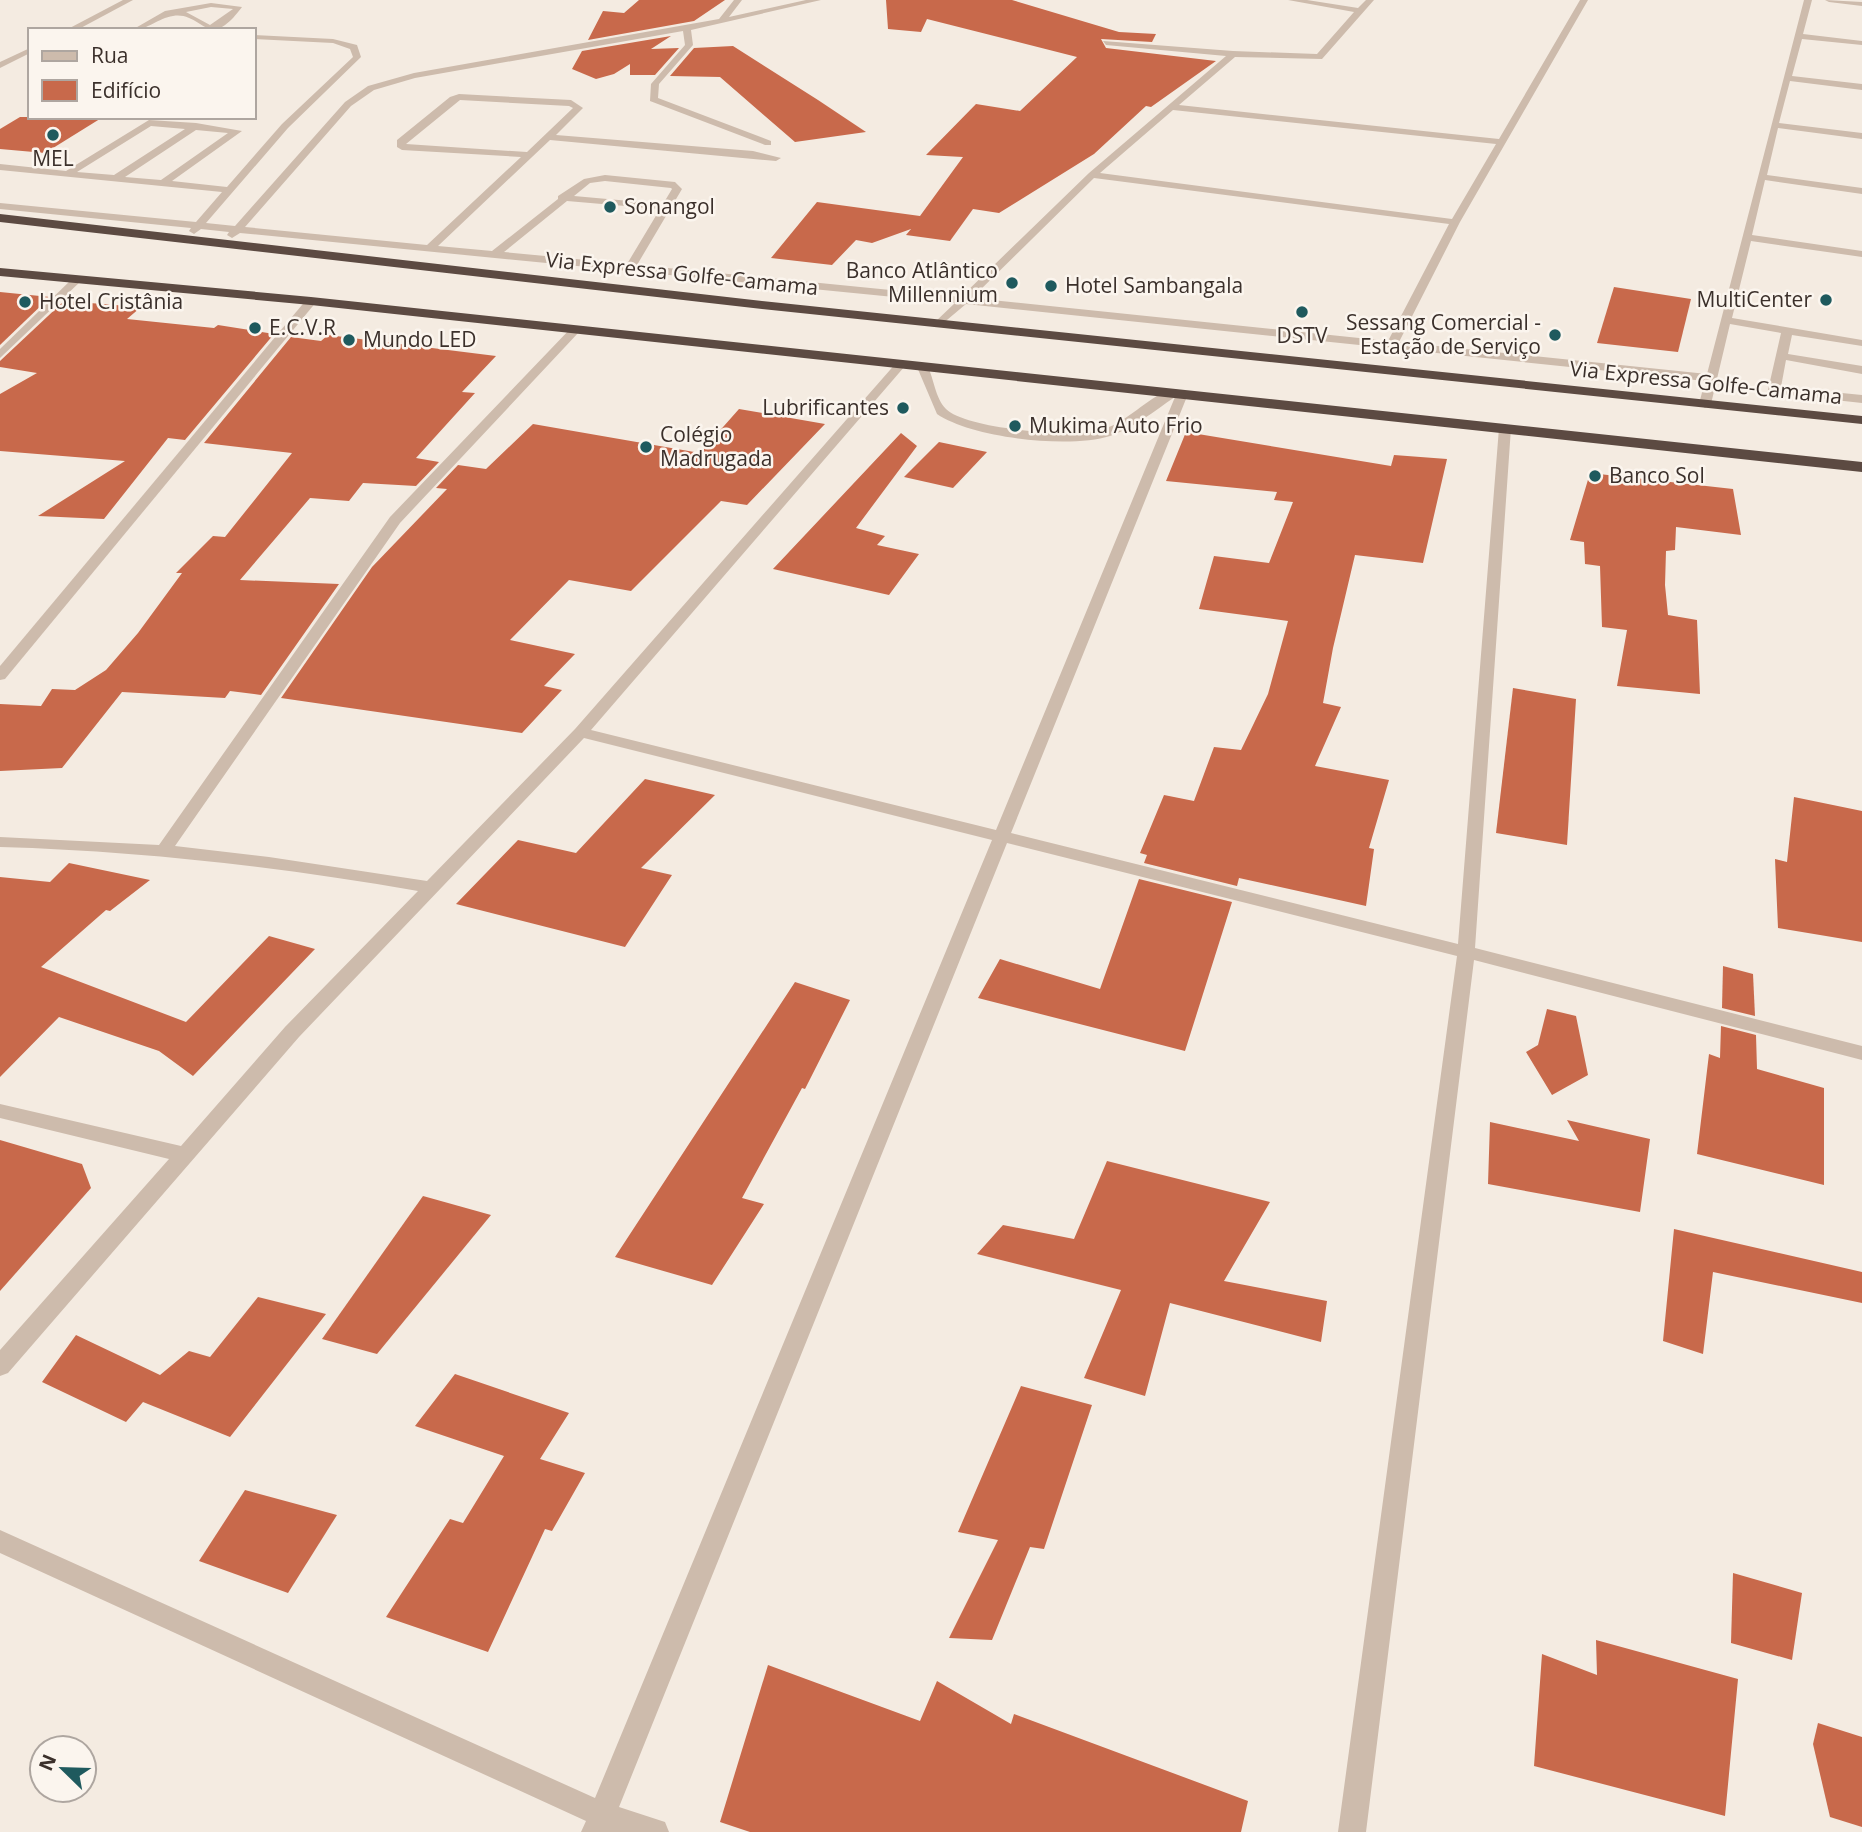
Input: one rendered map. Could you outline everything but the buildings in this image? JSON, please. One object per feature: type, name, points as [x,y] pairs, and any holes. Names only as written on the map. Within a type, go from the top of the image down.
[{"type":"highway","name":"Via Expressa Golfe-Camama","points":[[0,218],[941,323],[1862,420]]},
{"type":"highway","points":[[13,232],[49,230],[185,239]]},
{"type":"highway","points":[[0,269],[77,280],[118,282]]},
{"type":"highway","points":[[0,269],[1862,467]]},
{"type":"street","points":[[74,28],[129,0]]},
{"type":"street","points":[[721,21],[738,0]]},
{"type":"street","points":[[226,244],[237,228],[348,104],[371,88],[414,76],[687,28],[817,0]]},
{"type":"street","points":[[1292,0],[1360,12]]},
{"type":"street","points":[[1106,43],[1233,54],[1319,57],[1370,0]]},
{"type":"street","points":[[1392,345],[1455,222],[1584,0]]},
{"type":"street","points":[[1705,404],[1808,0]]},
{"type":"street","points":[[1829,0],[1862,4]]},
{"type":"street","points":[[140,28],[191,3],[226,2],[238,7],[231,16],[213,28]]},
{"type":"street","points":[[168,13],[187,14],[213,28],[228,27]]},
{"type":"street","points":[[687,28],[688,48],[655,84],[653,99],[768,143]]},
{"type":"street","points":[[185,239],[285,126],[357,57],[354,47],[333,41],[256,33]]},
{"type":"street","points":[[1799,36],[1862,43]]},
{"type":"street","points":[[0,65],[28,51]]},
{"type":"street","points":[[941,323],[961,300],[1092,175],[1233,54]]},
{"type":"street","points":[[1788,78],[1862,87]]},
{"type":"street","points":[[431,247],[529,155],[548,137],[579,108],[578,105],[466,96],[453,99],[399,144],[402,147],[529,155]]},
{"type":"street","points":[[1172,107],[1503,142]]},
{"type":"street","points":[[67,174],[149,124],[237,131],[163,183]]},
{"type":"street","points":[[1774,125],[1862,136]]},
{"type":"street","points":[[115,179],[195,126]]},
{"type":"street","points":[[548,137],[752,153],[776,158]]},
{"type":"street","points":[[0,167],[231,190]]},
{"type":"street","points":[[1092,175],[1455,222]]},
{"type":"street","points":[[1761,177],[1862,191]]},
{"type":"street","points":[[495,254],[562,198],[587,181],[605,178],[675,185],[677,189],[631,267]]},
{"type":"street","points":[[562,198],[667,206]]},
{"type":"street","points":[[0,205],[961,300],[1711,379]]},
{"type":"street","points":[[1746,237],[1862,254]]},
{"type":"street","points":[[0,355],[77,280]]},
{"type":"street","points":[[0,676],[310,301]]},
{"type":"street","points":[[1725,320],[1862,343]]},
{"type":"street","points":[[164,850],[387,531],[575,330]]},
{"type":"street","points":[[1787,331],[1774,390],[1862,399]]},
{"type":"street","points":[[1782,356],[1862,370]]},
{"type":"street","points":[[0,1366],[292,1032],[581,732],[901,364]]},
{"type":"street","points":[[923,367],[942,412],[960,422],[1035,435],[1094,436],[1118,428],[1177,393]]},
{"type":"street","points":[[599,1823],[1177,393]]},
{"type":"street","points":[[1352,1832],[1466,952],[1505,428]]},
{"type":"street","points":[[581,732],[1862,1053]]},
{"type":"street","points":[[0,842],[164,850],[311,867],[429,887]]},
{"type":"street","points":[[0,1111],[183,1154]]},
{"type":"street","points":[[0,1541],[599,1823],[655,1832]]},
{"type":"place","name":"MEL","points":[[53,135]]},
{"type":"place","name":"Sonangol","points":[[610,207]]},
{"type":"place","name":"Banco Atlântico Millennium","points":[[1012,283]]},
{"type":"place","name":"Hotel Sambangala","points":[[1051,286]]},
{"type":"place","name":"MultiCenter","points":[[1826,300]]},
{"type":"place","name":"Hotel Cristânia","points":[[25,302]]},
{"type":"place","name":"DSTV","points":[[1302,312]]},
{"type":"place","name":"E.C.V.R","points":[[255,328]]},
{"type":"place","name":"Sessang Comercial - Estação de Serviço","points":[[1555,335]]},
{"type":"place","name":"Mundo LED","points":[[349,340]]},
{"type":"place","name":"Lubrificantes","points":[[903,408]]},
{"type":"place","name":"Mukima Auto Frio","points":[[1015,426]]},
{"type":"place","name":"Colégio Madrugada","points":[[646,447]]},
{"type":"place","name":"Banco Sol","points":[[1595,476]]}]
